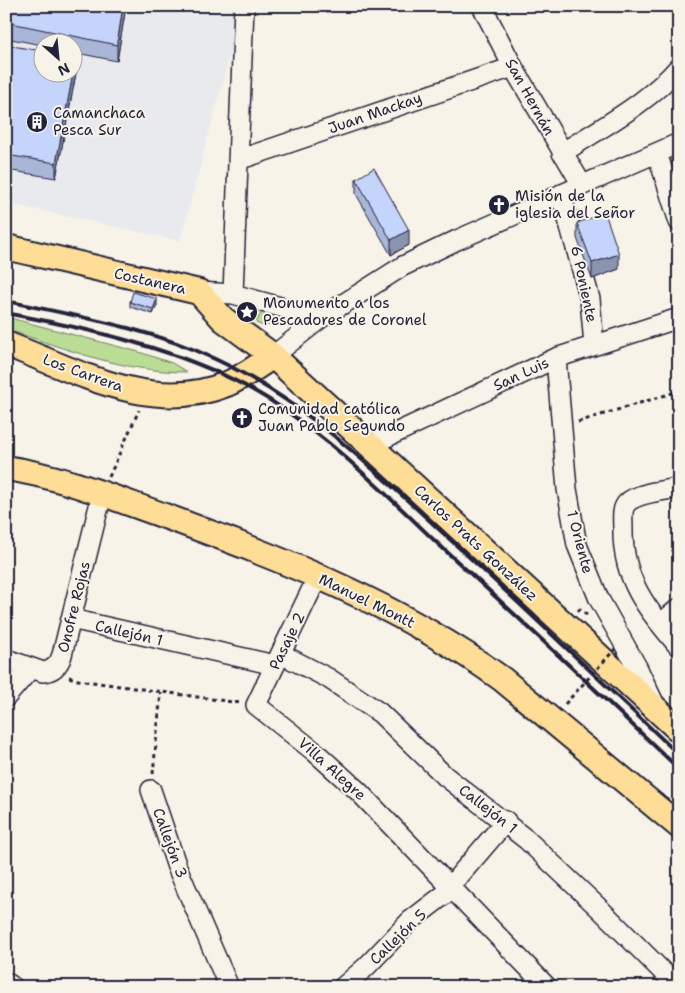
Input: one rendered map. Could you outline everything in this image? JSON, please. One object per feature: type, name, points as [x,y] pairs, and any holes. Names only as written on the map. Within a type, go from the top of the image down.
[{"type":"main road","name":"Costanera","points":[[6,247],[199,292],[223,319],[273,356]]},
{"type":"main road","name":"Los Carrera","points":[[6,344],[106,384],[154,394],[192,392],[214,388],[245,375],[273,356]]},
{"type":"main road","name":"Carlos Prats González","points":[[273,356],[679,730]]},
{"type":"main road","name":"Manuel Montt","points":[[6,468],[52,478],[106,484],[224,537],[318,576],[408,620],[477,662],[574,737],[679,826]]},
{"type":"street","points":[[233,294],[244,6]]},
{"type":"street","name":"San Hernán","points":[[489,8],[513,67],[582,185]]},
{"type":"street","name":"Juan Mackay","points":[[238,160],[513,67]]},
{"type":"street","points":[[562,152],[635,105],[658,88],[679,67]]},
{"type":"street","points":[[273,356],[320,318],[372,284],[425,254],[679,143]]},
{"type":"street","points":[[657,153],[679,222]]},
{"type":"street","name":"6 Poniente","points":[[562,194],[590,300],[594,345]]},
{"type":"street","points":[[199,292],[233,294],[320,318]]},
{"type":"street","name":"San Luis","points":[[370,445],[556,358],[679,318]]},
{"type":"street","name":"1 Oriente","points":[[556,358],[570,512],[584,567],[658,710]]},
{"type":"street","name":"Onofre Rojas","points":[[6,659],[43,672],[52,670],[62,655],[106,484]]},
{"type":"street","points":[[679,488],[631,500],[627,503],[623,514],[624,551],[628,571],[638,592],[679,647]]},
{"type":"street","name":"Pasaje 2","points":[[256,705],[318,576]]},
{"type":"street","points":[[660,624],[679,608]]},
{"type":"street","name":"Callejón 1","points":[[71,619],[278,659],[328,678],[365,701],[393,725],[445,776],[506,822],[602,910],[678,987]]},
{"type":"street","points":[[6,697],[30,668]]},
{"type":"street","name":"Villa Alegre","points":[[256,705],[315,752],[456,882],[547,987]]},
{"type":"street","name":"Callejón 3","points":[[151,790],[177,867],[229,987]]},
{"type":"street","name":"Callejón 5","points":[[343,987],[366,967],[410,922],[456,882],[506,822]]},
{"type":"street","points":[[6,982],[13,987]]},
{"type":"path","points":[[563,427],[679,391]]},
{"type":"path","points":[[106,484],[139,410]]},
{"type":"path","points":[[564,704],[615,648]]},
{"type":"path","points":[[52,670],[78,680],[256,705]]},
{"type":"path","name":"Callejón 3","points":[[151,790],[162,692]]},
{"type":"shaded area","points":[[6,6],[243,6],[180,241],[6,203]]},
{"type":"green space","points":[[263,309],[279,314],[283,319],[282,323],[263,326],[256,323]]},
{"type":"green space","points":[[6,317],[139,352],[172,363],[187,372],[140,368],[95,358],[6,329]]},
{"type":"building","points":[[6,6],[123,6],[117,45],[82,38],[82,32],[54,32],[6,22]]},
{"type":"building","name":"Camanchaca Pesca Sur","points":[[6,45],[32,49],[32,82],[71,82],[56,163],[6,155]]},
{"type":"building","points":[[679,135],[679,151],[673,137]]},
{"type":"building","points":[[374,168],[409,230],[391,240],[356,179]]},
{"type":"building","points":[[605,213],[619,254],[592,263],[577,223]]},
{"type":"building","points":[[133,292],[157,299],[153,309],[130,302]]},
{"type":"railway","points":[[6,301],[112,324],[165,339],[215,359],[278,394],[335,436],[389,483],[679,755]]},
{"type":"railway","points":[[6,313],[64,325],[151,347],[234,380],[262,395],[289,413],[315,432],[364,474],[679,769]]},
{"type":"place","name":"Camanchaca Pesca Sur","points":[[37,122]]},
{"type":"place","name":"Misión de la iglesia del Señor","points":[[499,205]]},
{"type":"place","name":"Monumento a los Pescadores de Coronel","points":[[247,312]]},
{"type":"place","name":"Comunidad católica Juan Pablo Segundo","points":[[242,418]]}]
